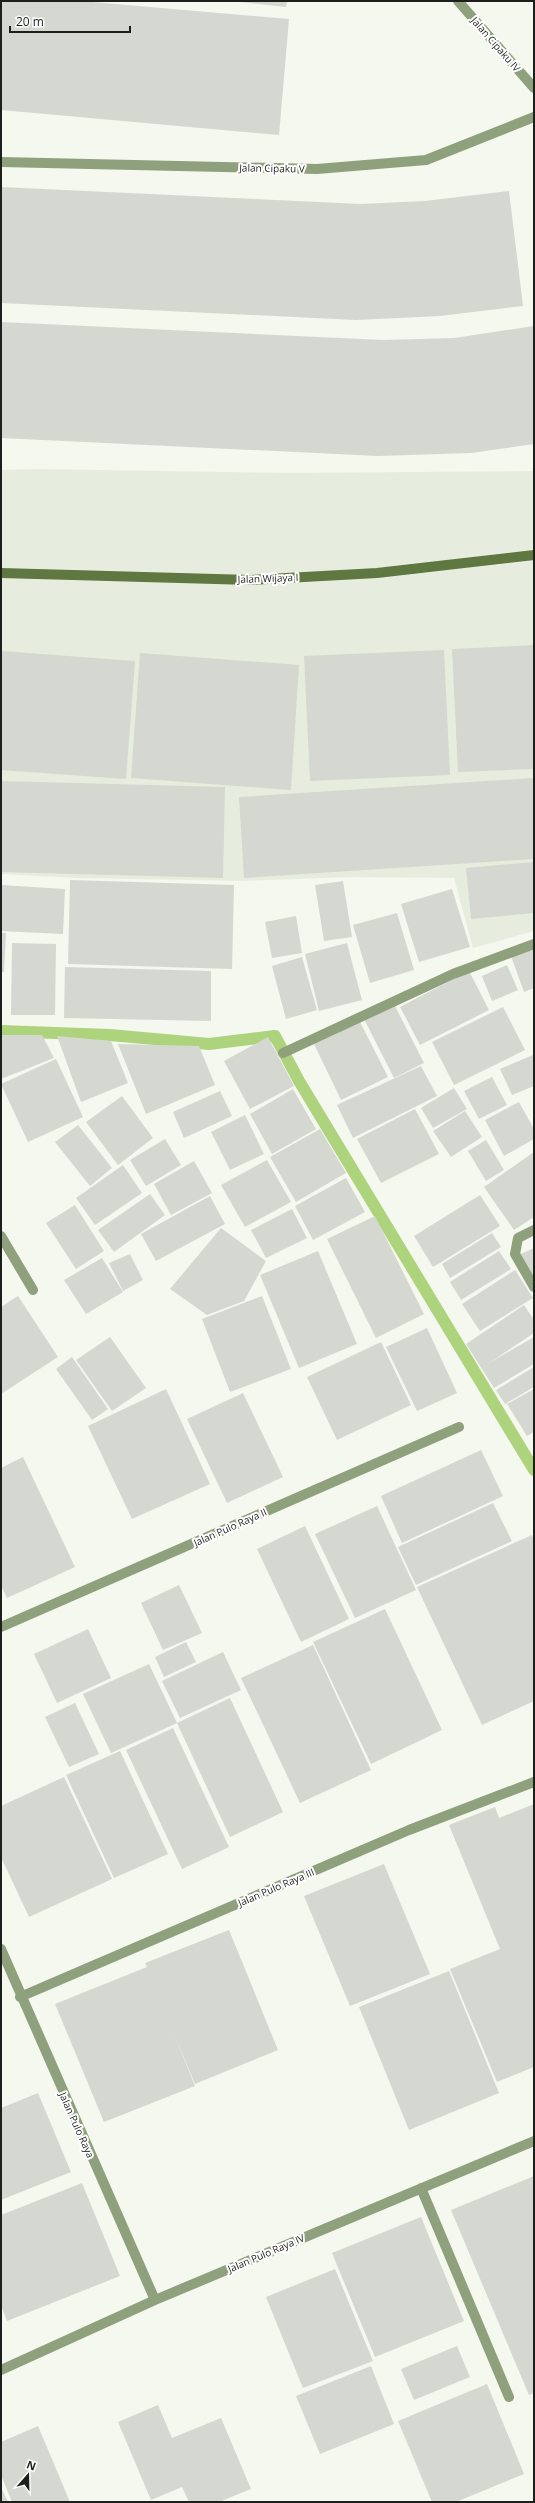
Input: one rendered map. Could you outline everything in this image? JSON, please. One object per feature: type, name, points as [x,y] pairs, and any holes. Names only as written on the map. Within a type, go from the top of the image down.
[{"type":"main road","name":"Jalan Wijaya I","points":[[1,572],[251,580],[377,573],[534,555]]},
{"type":"street","name":"Jalan Cipaku IV","points":[[458,1],[534,88]]},
{"type":"street","name":"Jalan Cipaku V","points":[[1,162],[317,170],[426,160],[534,117]]},
{"type":"street","points":[[284,1053],[453,974],[534,944]]},
{"type":"street","points":[[534,1230],[518,1238],[515,1254],[534,1287]]},
{"type":"street","points":[[1,1236],[33,1290]]},
{"type":"street","name":"Jalan Pulo Raya II","points":[[1,1627],[459,1427]]},
{"type":"street","name":"Jalan Pulo Raya III","points":[[20,1997],[401,1834],[534,1782]]},
{"type":"street","name":"Jalan Pulo Raya","points":[[1,1949],[20,1997],[155,2300]]},
{"type":"street","name":"Jalan Pulo Raya IV","points":[[1,2370],[155,2300],[534,2141]]},
{"type":"street","points":[[421,2188],[509,2397]]},
{"type":"shaded area","points":[[38,469],[287,473],[534,471],[534,931],[473,948],[454,878],[351,877],[241,881],[78,878],[1,874],[1,470]]},
{"type":"building","points":[[1,1],[81,1],[289,19],[279,135],[1,110]]},
{"type":"building","points":[[232,1],[287,1],[286,7]]},
{"type":"building","points":[[1,187],[361,204],[425,201],[509,191],[523,306],[440,316],[356,320],[1,303]]},
{"type":"building","points":[[1,322],[383,340],[454,338],[534,326],[534,444],[471,453],[378,456],[1,438]]},
{"type":"building","points":[[534,645],[534,769],[458,772],[452,649]]},
{"type":"building","points":[[444,650],[450,775],[310,781],[304,656]]},
{"type":"building","points":[[1,651],[135,661],[126,779],[1,770]]},
{"type":"building","points":[[140,653],[299,665],[291,790],[131,778]]},
{"type":"building","points":[[534,778],[534,859],[244,878],[239,797]]},
{"type":"building","points":[[1,781],[225,787],[223,878],[1,872]]},
{"type":"building","points":[[534,862],[534,913],[471,919],[466,868]]},
{"type":"building","points":[[70,880],[234,885],[232,969],[68,964]]},
{"type":"building","points":[[343,881],[352,937],[324,941],[315,885]]},
{"type":"building","points":[[1,885],[65,889],[63,934],[1,931]]},
{"type":"building","points":[[452,889],[470,947],[419,962],[401,904]]},
{"type":"building","points":[[397,913],[414,970],[370,983],[353,925]]},
{"type":"building","points":[[296,916],[302,953],[272,958],[265,922]]},
{"type":"building","points":[[1,933],[6,933],[4,972],[1,972]]},
{"type":"building","points":[[12,943],[56,944],[55,1015],[11,1015]]},
{"type":"building","points":[[347,943],[362,1000],[319,1011],[305,954]]},
{"type":"building","points":[[534,948],[534,988],[524,992],[511,956]]},
{"type":"building","points":[[302,957],[317,1010],[286,1019],[272,966]]},
{"type":"building","points":[[507,965],[518,990],[492,1001],[482,976]]},
{"type":"building","points":[[65,967],[211,971],[211,1021],[64,1018]]},
{"type":"building","points":[[469,971],[489,1010],[420,1045],[400,1007]]},
{"type":"building","points":[[394,1004],[424,1063],[394,1078],[364,1019]]},
{"type":"building","points":[[503,1007],[525,1050],[454,1085],[432,1042]]},
{"type":"building","points":[[360,1022],[388,1077],[341,1100],[314,1044]]},
{"type":"building","points":[[1,1035],[42,1035],[54,1058],[1,1079]]},
{"type":"building","points":[[57,1036],[111,1041],[128,1083],[81,1102]]},
{"type":"building","points":[[268,1037],[294,1086],[250,1109],[224,1061]]},
{"type":"building","points":[[118,1044],[199,1046],[215,1085],[146,1114]]},
{"type":"building","points":[[533,1055],[534,1086],[512,1095],[500,1069]]},
{"type":"building","points":[[56,1059],[83,1117],[28,1142],[1,1084]]},
{"type":"building","points":[[421,1066],[437,1096],[353,1138],[337,1105]]},
{"type":"building","points":[[492,1077],[507,1105],[479,1119],[464,1091]]},
{"type":"building","points":[[454,1088],[467,1109],[433,1128],[421,1108]]},
{"type":"building","points":[[293,1089],[316,1129],[272,1154],[250,1114]]},
{"type":"building","points":[[220,1091],[232,1116],[184,1138],[173,1112]]},
{"type":"building","points":[[122,1096],[153,1138],[118,1165],[86,1122]]},
{"type":"building","points":[[519,1102],[534,1129],[534,1139],[504,1156],[485,1120]]},
{"type":"building","points":[[415,1109],[439,1154],[381,1183],[357,1139]]},
{"type":"building","points":[[465,1111],[482,1137],[451,1157],[433,1131]]},
{"type":"building","points":[[245,1115],[264,1154],[230,1170],[211,1132]]},
{"type":"building","points":[[78,1125],[112,1168],[90,1186],[55,1142]]},
{"type":"building","points":[[320,1129],[346,1173],[296,1202],[270,1157]]},
{"type":"building","points":[[165,1139],[181,1165],[146,1186],[130,1160]]},
{"type":"building","points":[[486,1140],[504,1170],[486,1181],[468,1151]]},
{"type":"building","points":[[534,1152],[534,1217],[514,1230],[484,1187]]},
{"type":"building","points":[[267,1160],[291,1202],[245,1227],[221,1185]]},
{"type":"building","points":[[194,1161],[212,1193],[171,1215],[154,1184]]},
{"type":"building","points":[[123,1165],[142,1193],[95,1225],[76,1198]]},
{"type":"building","points":[[346,1178],[365,1212],[313,1240],[295,1206]]},
{"type":"building","points":[[150,1194],[165,1215],[114,1252],[98,1230]]},
{"type":"building","points":[[480,1195],[500,1226],[433,1267],[414,1236]]},
{"type":"building","points":[[210,1196],[225,1224],[156,1261],[141,1234]]},
{"type":"building","points":[[75,1205],[104,1251],[76,1269],[46,1223]]},
{"type":"building","points":[[292,1209],[307,1238],[266,1258],[251,1230]]},
{"type":"building","points":[[375,1216],[424,1314],[376,1338],[327,1239]]},
{"type":"building","points":[[221,1228],[266,1261],[244,1301],[207,1315],[170,1289]]},
{"type":"building","points":[[492,1233],[501,1247],[450,1278],[442,1264]]},
{"type":"building","points":[[534,1248],[534,1282],[521,1254]]},
{"type":"building","points":[[318,1251],[357,1344],[299,1368],[260,1275]]},
{"type":"building","points":[[499,1251],[511,1269],[461,1300],[450,1282]]},
{"type":"building","points":[[130,1254],[143,1280],[123,1291],[109,1263]]},
{"type":"building","points":[[102,1258],[123,1292],[86,1314],[64,1280]]},
{"type":"building","points":[[515,1270],[533,1298],[480,1331],[462,1304]]},
{"type":"building","points":[[18,1296],[58,1357],[1,1394],[1,1307]]},
{"type":"building","points":[[262,1296],[291,1369],[230,1392],[202,1319]]},
{"type":"building","points":[[524,1305],[534,1320],[534,1333],[489,1363],[534,1337],[534,1364],[494,1388],[466,1344]]},
{"type":"building","points":[[427,1328],[457,1393],[417,1411],[386,1347]]},
{"type":"building","points":[[110,1337],[146,1388],[112,1411],[76,1360]]},
{"type":"building","points":[[381,1342],[411,1405],[337,1440],[307,1377]]},
{"type":"building","points":[[72,1357],[108,1409],[92,1420],[56,1369]]},
{"type":"building","points":[[534,1367],[534,1387],[505,1404],[496,1390]]},
{"type":"building","points":[[166,1389],[210,1484],[132,1519],[88,1426]]},
{"type":"building","points":[[534,1389],[534,1432],[527,1436],[507,1404]]},
{"type":"building","points":[[243,1393],[283,1477],[227,1503],[187,1419]]},
{"type":"building","points":[[481,1450],[503,1496],[402,1543],[381,1496]]},
{"type":"building","points":[[23,1457],[75,1567],[7,1598],[1,1585],[1,1468]]},
{"type":"building","points":[[493,1503],[512,1541],[416,1585],[398,1547]]},
{"type":"building","points":[[377,1506],[416,1590],[355,1618],[315,1534]]},
{"type":"building","points":[[305,1526],[349,1619],[301,1642],[257,1549]]},
{"type":"building","points":[[532,1535],[534,1540],[534,1701],[482,1725],[417,1587]]},
{"type":"building","points":[[179,1585],[202,1633],[163,1650],[141,1603]]},
{"type":"building","points":[[385,1609],[442,1730],[371,1764],[313,1642]]},
{"type":"building","points":[[88,1629],[111,1678],[57,1703],[34,1654]]},
{"type":"building","points":[[186,1642],[196,1662],[164,1677],[155,1657]]},
{"type":"building","points":[[313,1645],[371,1770],[300,1803],[241,1678]]},
{"type":"building","points":[[223,1652],[241,1690],[180,1718],[162,1681]]},
{"type":"building","points":[[149,1664],[177,1723],[111,1753],[83,1694]]},
{"type":"building","points":[[230,1698],[283,1812],[230,1837],[177,1723]]},
{"type":"building","points":[[75,1703],[99,1754],[69,1767],[45,1717]]},
{"type":"building","points":[[173,1728],[229,1847],[182,1869],[126,1750]]},
{"type":"building","points":[[120,1751],[168,1854],[114,1878],[66,1775]]},
{"type":"building","points":[[64,1777],[112,1879],[29,1917],[1,1857],[1,1806]]},
{"type":"building","points":[[534,1804],[534,2067],[497,2082],[450,1969],[500,1949],[449,1825],[495,1807],[499,1818]]},
{"type":"building","points":[[384,1864],[430,1974],[350,2006],[304,1896]]},
{"type":"building","points":[[229,1930],[278,2050],[195,2084],[172,2029],[195,2086],[104,2122],[55,2004],[147,1967],[145,1963]]},
{"type":"building","points":[[449,1971],[499,2093],[409,2130],[359,2007]]},
{"type":"building","points":[[38,2093],[71,2172],[1,2200],[1,2108]]},
{"type":"building","points":[[534,2176],[534,2393],[529,2395],[451,2210]]},
{"type":"building","points":[[82,2183],[120,2276],[7,2321],[1,2305],[1,2215]]},
{"type":"building","points":[[421,2217],[464,2321],[375,2357],[332,2253]]},
{"type":"building","points":[[335,2269],[373,2361],[303,2388],[266,2297]]},
{"type":"building","points":[[457,2346],[470,2377],[414,2400],[401,2369]]},
{"type":"building","points":[[371,2366],[394,2424],[320,2454],[296,2396]]},
{"type":"building","points":[[487,2384],[524,2474],[456,2502],[432,2502],[398,2421]]},
{"type":"building","points":[[158,2405],[172,2438],[221,2418],[251,2489],[219,2502],[189,2502],[182,2487],[151,2500],[118,2422]]},
{"type":"building","points":[[38,2426],[70,2502],[12,2502],[1,2475],[1,2442]]},
{"type":"building","points":[[1,2487],[8,2502],[1,2502]]},
{"type":"waterway","points":[[1,1031],[110,1035],[209,1044],[275,1036],[299,1081],[534,1470]]}]
